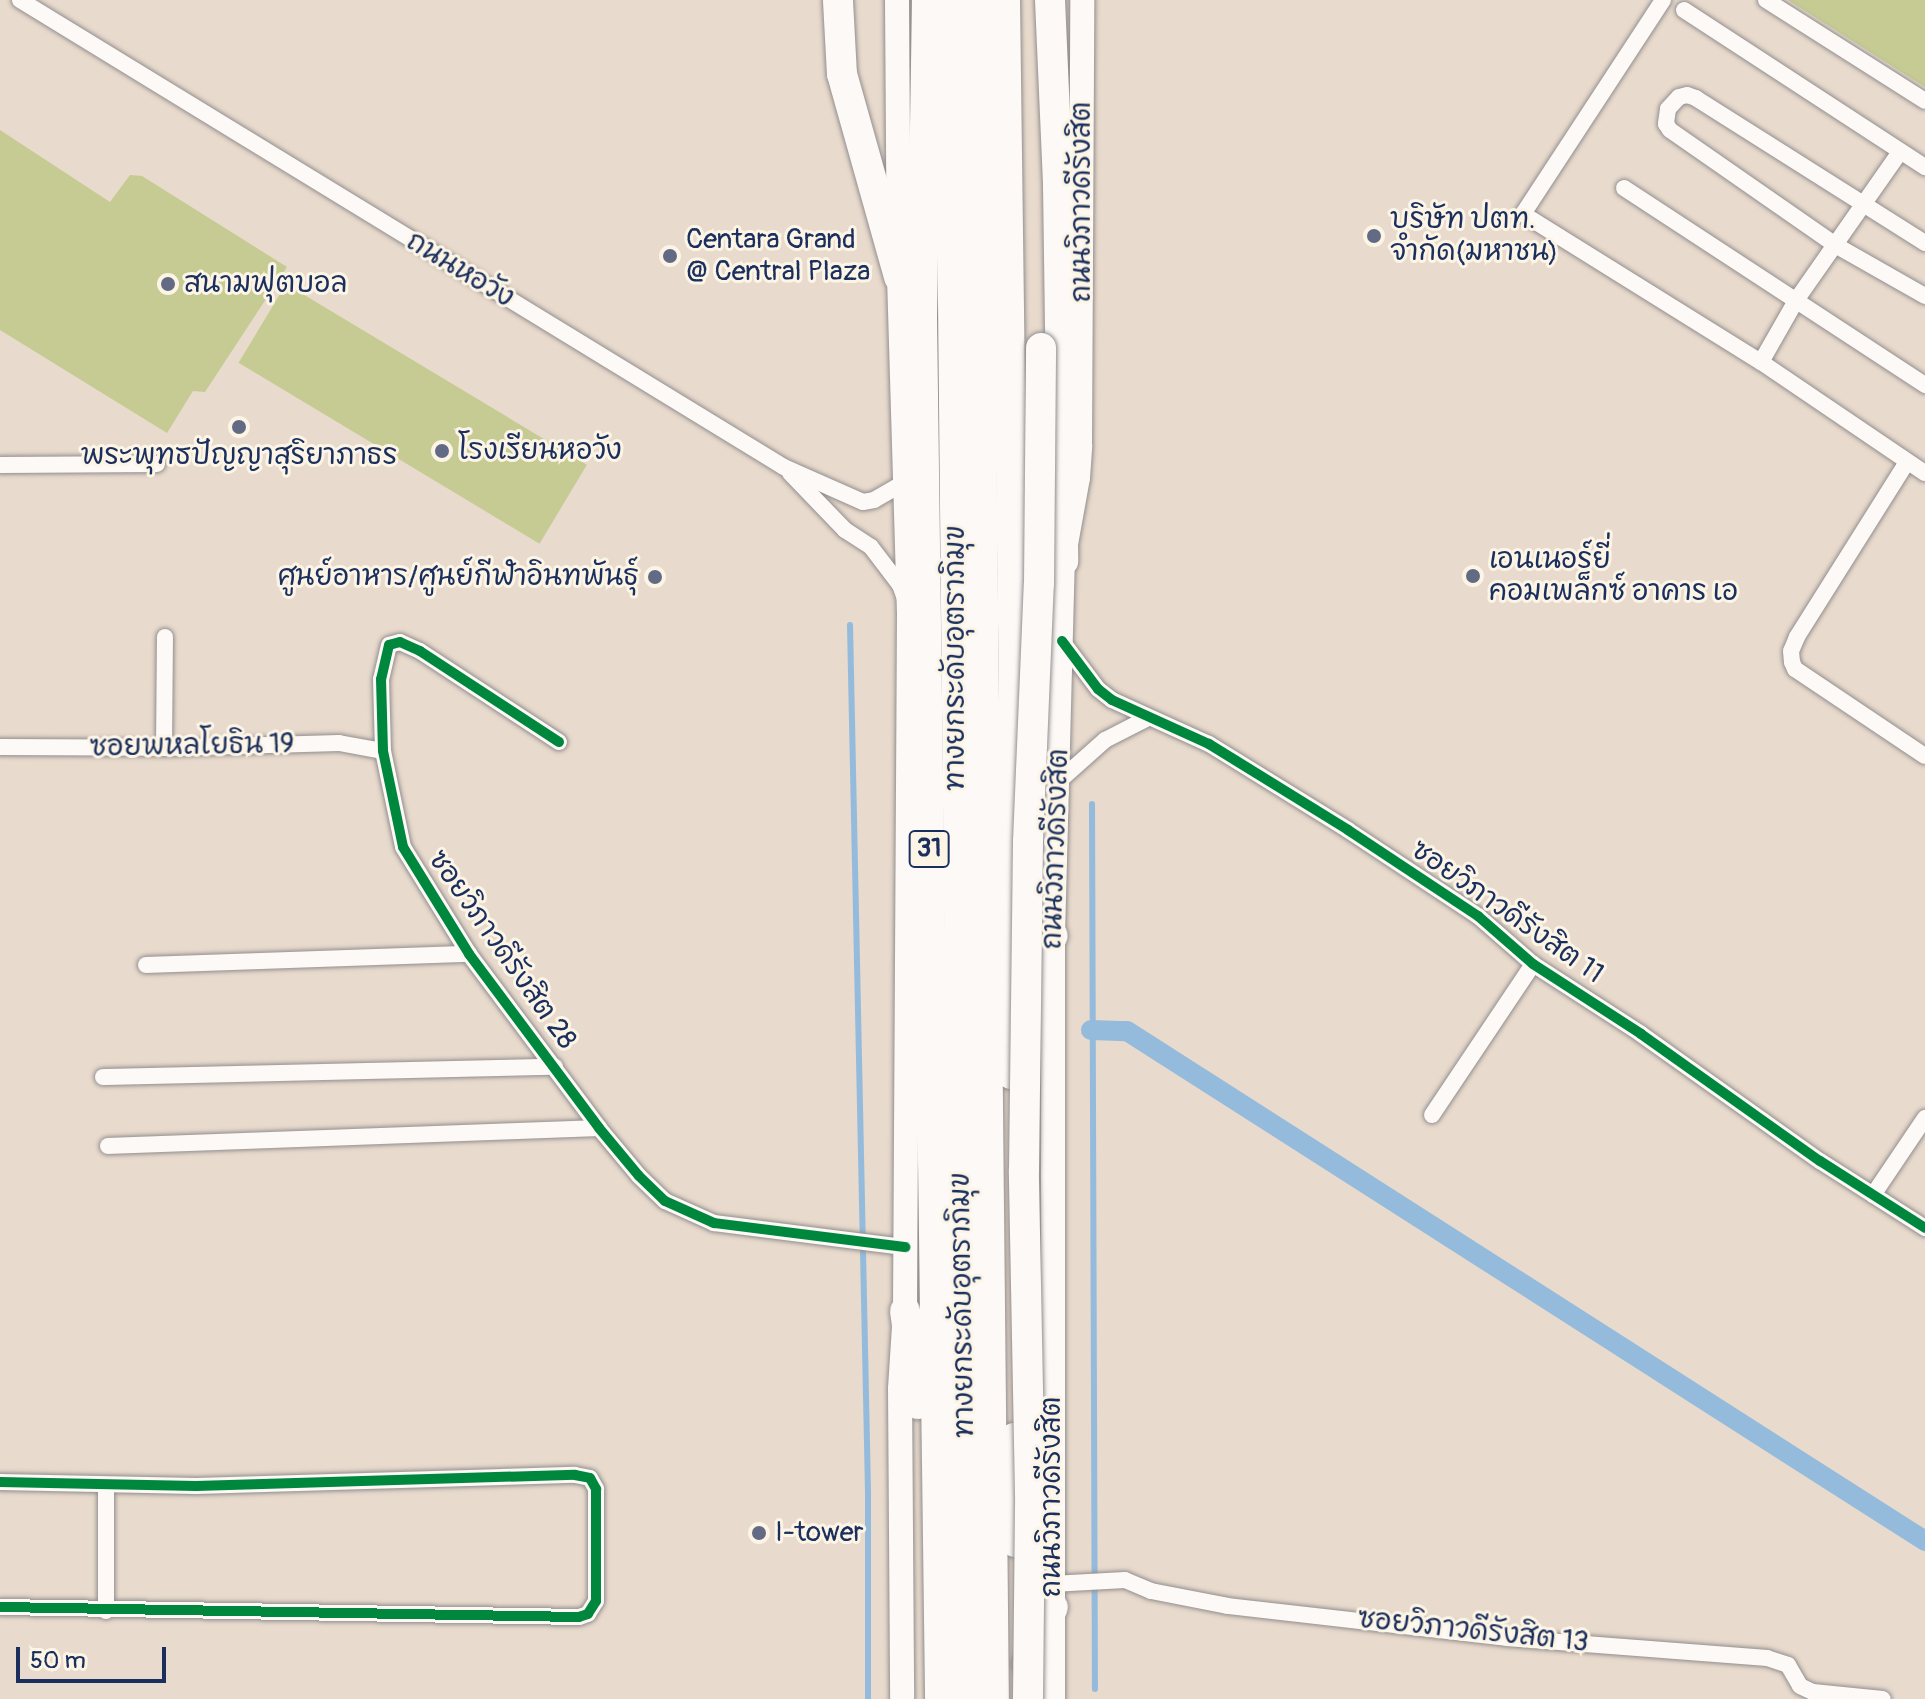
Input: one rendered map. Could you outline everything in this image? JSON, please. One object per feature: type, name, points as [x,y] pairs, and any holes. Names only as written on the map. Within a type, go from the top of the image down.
[{"type":"highway","points":[[919,0],[927,99]]},
{"type":"highway","name":"31","points":[[927,0],[922,318],[940,1699]]},
{"type":"highway","name":"ทางยกระดับอุตราภิมุข","points":[[950,0],[967,1699]]},
{"type":"highway","name":"ทางยกระดับอุตราภิมุข","points":[[977,0],[1014,1696]]},
{"type":"highway","name":"ถนนวิภาวดีรังสิต","points":[[1005,0],[1014,696],[1009,902],[1014,1696]]},
{"type":"highway","points":[[1014,1696],[1030,1494],[1024,1170],[1028,842],[1039,584],[1041,348],[1031,0]]},
{"type":"highway","points":[[1050,0],[1063,561]]},
{"type":"highway","points":[[838,1],[842,74],[852,122],[899,277]]},
{"type":"highway","points":[[1009,902],[1053,936]]},
{"type":"highway","points":[[905,1311],[916,1370],[920,1423],[927,1699]]},
{"type":"highway","points":[[1014,1696],[1052,1595]]},
{"type":"main road","name":"31","points":[[897,0],[899,277],[909,612],[905,1311],[900,1389],[902,1699]]},
{"type":"main road","name":"ถนนวิภาวดีรังสิต","points":[[1053,1699],[1053,936],[1063,561],[1078,478],[1080,446],[1082,0]]},
{"type":"street","name":"ถนนหอวัง","points":[[20,0],[784,467],[863,502],[874,500],[907,481]]},
{"type":"street","points":[[1663,0],[1523,214],[1761,362],[1925,473]]},
{"type":"street","points":[[1766,0],[1925,101]]},
{"type":"street","points":[[1684,10],[1925,167]]},
{"type":"street","points":[[1925,243],[1696,98],[1687,95],[1679,97],[1668,109],[1666,124],[1670,130],[1837,246],[1925,296]]},
{"type":"street","points":[[1761,362],[1797,299],[1900,152]]},
{"type":"street","points":[[1624,188],[1925,385]]},
{"type":"street","points":[[1907,462],[1791,651],[1795,669],[1925,756]]},
{"type":"street","points":[[0,465],[157,464]]},
{"type":"street","points":[[784,467],[845,530],[871,547],[900,585],[909,612]]},
{"type":"street","points":[[164,748],[165,637]]},
{"type":"street","name":"ซอยวิภาวดีรังสิต 11","points":[[1062,641],[1098,689],[1148,718],[1209,744],[1348,830],[1478,916],[1533,964],[1925,1228]]},
{"type":"street","name":"ซอยวิภาวดีรังสิต 28","points":[[559,742],[420,651],[400,642],[389,645],[383,660],[383,751],[403,847],[469,954],[599,1128],[639,1176],[665,1201],[685,1212],[750,1230],[905,1247]]},
{"type":"street","points":[[1059,781],[1105,740],[1148,718]]},
{"type":"street","name":"ซอยพหลโยธิน 19","points":[[0,747],[164,748],[339,743],[383,751]]},
{"type":"street","points":[[146,965],[469,954]]},
{"type":"street","points":[[1432,1115],[1533,964]]},
{"type":"street","points":[[103,1077],[555,1067]]},
{"type":"street","points":[[1873,1195],[1925,1118]]},
{"type":"street","points":[[108,1146],[599,1128]]},
{"type":"street","points":[[0,1482],[106,1486],[583,1476],[590,1478],[596,1489],[596,1601],[588,1614],[570,1618],[0,1607]]},
{"type":"street","points":[[106,1486],[106,1611]]},
{"type":"street","name":"ซอยวิภาวดีรังสิต 13","points":[[1052,1595],[1079,1580],[1125,1580],[1151,1591],[1228,1606],[1507,1638],[1767,1658],[1788,1665],[1800,1686],[1813,1692],[1883,1699]]},
{"type":"green space","points":[[1788,0],[1925,0],[1925,87]]},
{"type":"green space","points":[[0,130],[110,202],[130,175],[142,176],[287,267],[205,392],[193,391],[167,433],[0,330]]},
{"type":"green space","points":[[286,284],[587,465],[539,544],[239,363]]},
{"type":"waterway","points":[[850,625],[868,1491],[868,1699]]},
{"type":"waterway","points":[[1092,804],[1095,1689]]},
{"type":"waterway","points":[[1091,1030],[1127,1031],[1925,1541]]},
{"type":"cycle path","points":[[1062,641],[1098,689],[1112,700],[1209,744],[1348,830],[1478,916],[1533,964],[1641,1034],[1820,1161],[1925,1228]]},
{"type":"cycle path","points":[[559,742],[420,651],[400,642],[389,645],[381,679],[383,751],[403,847],[469,954],[599,1128],[639,1176],[665,1201],[714,1223],[905,1247]]},
{"type":"cycle path","points":[[0,1482],[196,1486],[575,1475],[590,1478],[596,1489],[596,1601],[588,1614],[579,1617],[0,1607]]},
{"type":"place","name":"บริษัท ปตท. จำกัด(มหาชน)","points":[[1374,236]]},
{"type":"place","name":"Centara Grand @ Central Plaza","points":[[670,256]]},
{"type":"place","name":"สนามฟุตบอล","points":[[168,284]]},
{"type":"place","name":"พระพุทธปัญญาสุริยาภาธร","points":[[239,427]]},
{"type":"place","name":"โรงเรียนหอวัง","points":[[442,451]]},
{"type":"place","name":"เอนเนอร์ยี่ คอมเพล็กซ์ อาคาร เอ","points":[[1473,576]]},
{"type":"place","name":"ศูนย์อาหาร/ศูนย์กีฬาอินทพันธุ์","points":[[655,577]]},
{"type":"place","name":"I-tower","points":[[759,1533]]}]
